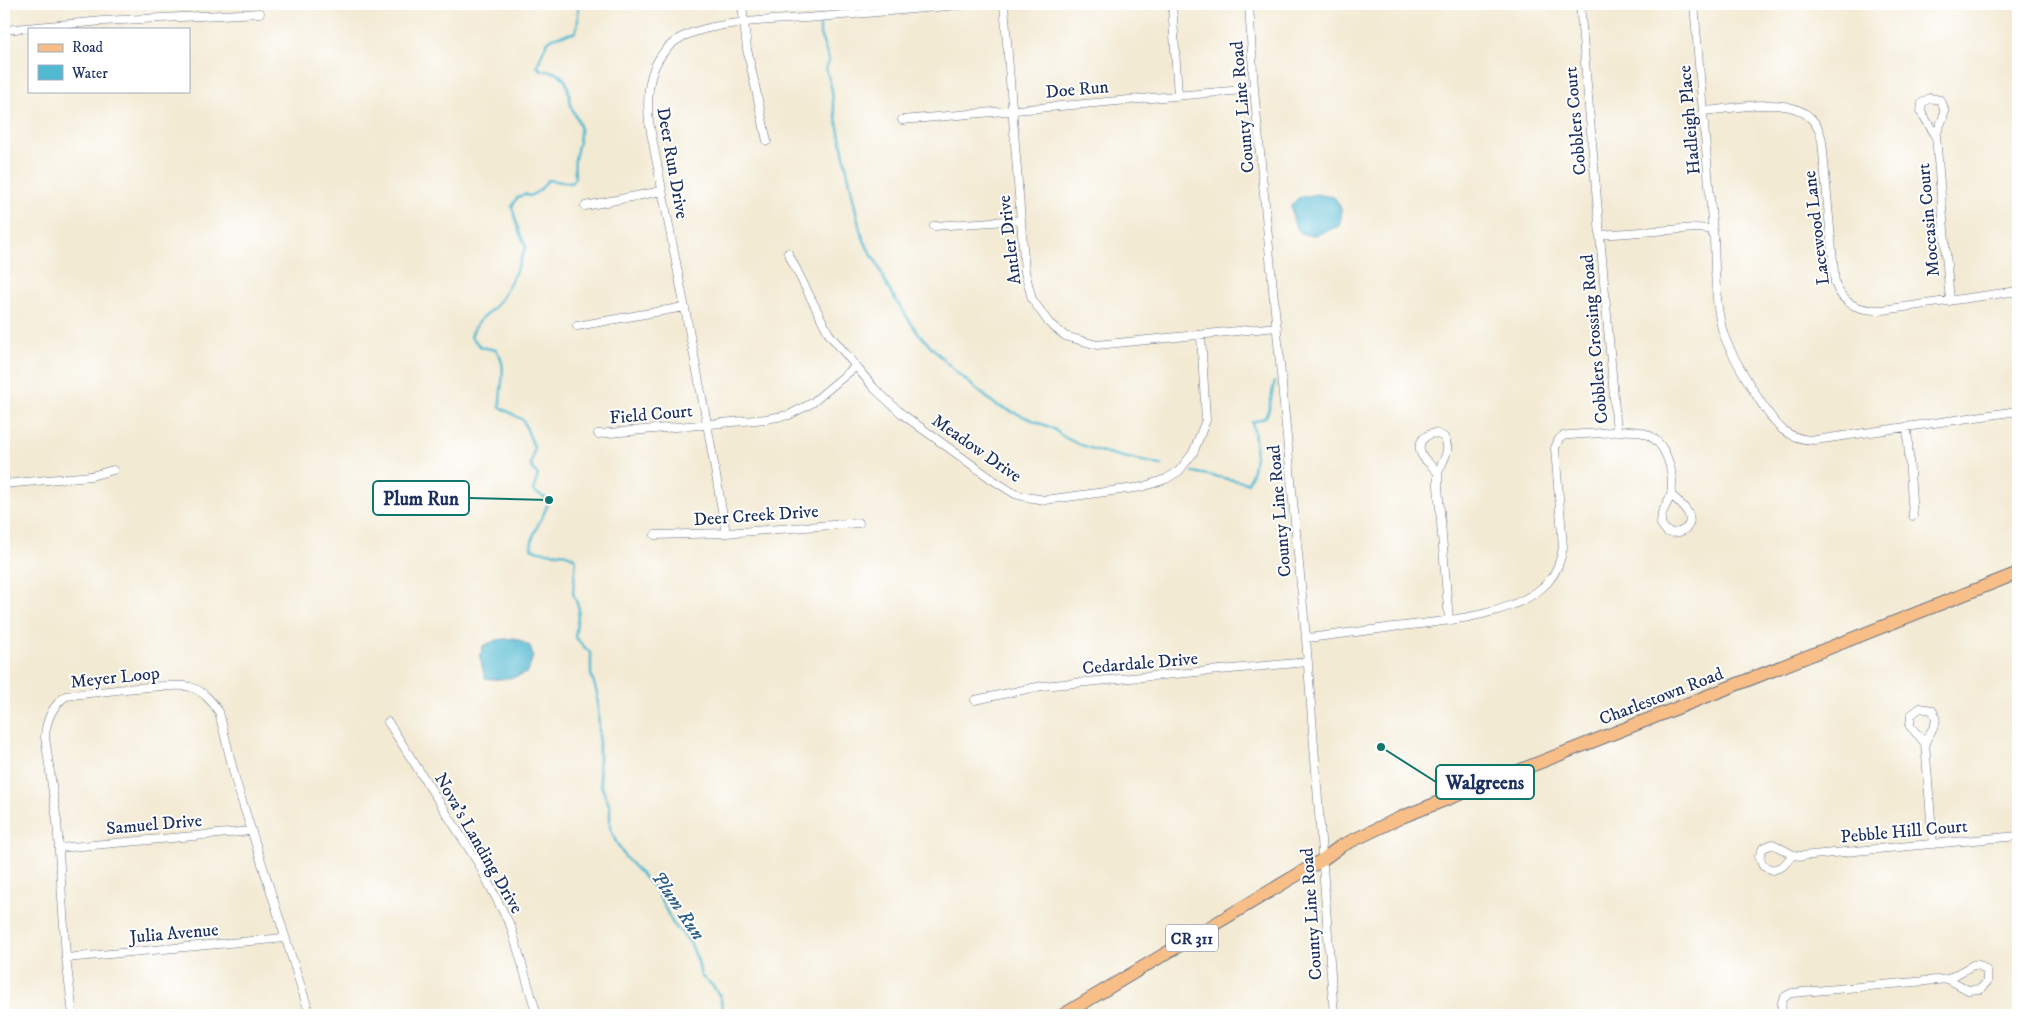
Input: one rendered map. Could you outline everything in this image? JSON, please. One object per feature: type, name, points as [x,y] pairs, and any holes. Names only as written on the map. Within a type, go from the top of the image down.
[{"type":"main road","name":"Charlestown Road","points":[[1322,860],[1341,846],[1367,833],[1453,795],[2018,573]]},
{"type":"main road","name":"CR 311","points":[[1063,1015],[1322,860]]},
{"type":"street","points":[[742,4],[767,141]]},
{"type":"street","name":"Deer Run Drive","points":[[726,533],[647,107],[647,89],[652,72],[675,41],[684,36],[721,26],[971,4]]},
{"type":"street","name":"Antler Drive","points":[[1004,4],[1025,272],[1032,299],[1048,323],[1065,336],[1097,345],[1277,327]]},
{"type":"street","points":[[1172,4],[1178,95]]},
{"type":"street","name":"County Line Road","points":[[1248,4],[1254,89],[1306,638],[1334,1015]]},
{"type":"street","name":"Cobblers Court","points":[[1580,4],[1600,235]]},
{"type":"street","name":"Hadleigh Place","points":[[1694,4],[1713,233]]},
{"type":"street","points":[[29,28],[103,22],[260,14]]},
{"type":"street","points":[[4,30],[28,28]]},
{"type":"street","name":"Doe Run","points":[[902,120],[1254,89]]},
{"type":"street","name":"Moccasin Court","points":[[1936,136],[1945,115],[1945,110],[1940,100],[1930,98],[1922,103],[1921,112],[1936,136],[1950,301]]},
{"type":"street","name":"Lacewood Lane","points":[[1703,111],[1788,105],[1803,110],[1814,120],[1822,141],[1835,283],[1838,291],[1849,304],[1856,308],[1874,310],[2018,291]]},
{"type":"street","points":[[584,206],[662,192]]},
{"type":"street","points":[[934,226],[1021,220]]},
{"type":"street","name":"Cobblers Crossing Road","points":[[1306,638],[1449,621],[1484,614],[1532,594],[1548,582],[1558,566],[1563,547],[1556,443],[1558,439],[1568,435],[1617,432],[1600,235],[1696,228],[1707,228],[1713,233]]},
{"type":"street","points":[[1713,233],[1720,321],[1724,337],[1745,376],[1779,427],[1798,439],[1815,440],[2018,411]]},
{"type":"street","name":"Meadow Drive","points":[[788,253],[829,334],[855,367],[902,414],[992,480],[1015,494],[1045,500],[1142,487],[1166,479],[1179,471],[1193,453],[1206,420],[1201,336]]},
{"type":"street","points":[[577,326],[684,307]]},
{"type":"street","name":"Field Court","points":[[598,434],[766,419],[789,415],[812,403],[855,367]]},
{"type":"street","points":[[1907,427],[1913,516]]},
{"type":"street","points":[[1617,432],[1640,432],[1660,444],[1667,458],[1670,471],[1671,495],[1662,513],[1661,524],[1667,532],[1677,533],[1688,526],[1690,518],[1685,508],[1671,495]]},
{"type":"street","points":[[1438,473],[1424,459],[1420,450],[1422,439],[1430,434],[1440,434],[1448,445],[1447,455],[1438,473],[1438,486],[1449,621]]},
{"type":"street","points":[[4,484],[90,476],[113,470]]},
{"type":"street","name":"Deer Creek Drive","points":[[655,535],[726,533],[859,523]]},
{"type":"street","name":"Cedardale Drive","points":[[975,700],[1042,686],[1308,662]]},
{"type":"street","name":"Meyer Loop","points":[[74,1015],[66,958],[59,848],[45,737],[46,726],[57,703],[66,696],[146,687],[190,686],[213,702],[219,712],[236,782],[310,1015]]},
{"type":"street","points":[[1925,743],[1936,726],[1937,721],[1932,710],[1920,708],[1911,714],[1910,726],[1925,743],[1933,844]]},
{"type":"street","name":"Nova's Landing Drive","points":[[388,722],[477,861],[507,919],[537,1015]]},
{"type":"street","name":"Samuel Drive","points":[[59,848],[251,831]]},
{"type":"street","name":"Pebble Hill Court","points":[[1793,855],[1801,856],[2018,836]]},
{"type":"street","name":"Julia Avenue","points":[[66,958],[285,938]]},
{"type":"street","points":[[1782,1015],[1781,1003],[1783,998],[1792,993],[1948,979],[1973,965],[1984,967],[1988,977],[1984,987],[1975,990],[1968,990],[1948,979]]},
{"type":"water","points":[[1316,194],[1334,197],[1341,208],[1342,214],[1339,226],[1320,234],[1305,235],[1296,226],[1291,205],[1298,198]]},
{"type":"water","points":[[515,638],[530,646],[533,656],[528,672],[507,678],[485,678],[480,658],[483,646],[496,640]]},
{"type":"waterway","name":"Plum Run","points":[[579,4],[578,22],[574,33],[552,38],[546,45],[537,66],[541,70],[550,71],[562,76],[567,85],[571,106],[580,128],[575,161],[575,178],[571,183],[548,180],[540,190],[530,196],[524,194],[517,198],[512,207],[520,234],[526,246],[503,295],[496,305],[480,320],[471,337],[481,347],[496,350],[500,356],[503,370],[500,407],[523,420],[534,447],[531,467],[538,475],[533,491],[549,500],[534,535],[531,548],[536,551],[566,554],[576,560],[573,593],[579,609],[575,637],[591,654],[591,674],[597,693],[599,768],[601,785],[610,807],[610,827],[625,857],[656,890],[673,924],[690,942],[698,961],[701,976],[712,985],[720,996],[724,1015]]},
{"type":"waterway","points":[[820,24],[820,34],[829,60],[826,68],[860,230],[888,288],[917,332],[956,372],[996,405],[1054,429],[1063,436],[1088,448],[1161,465]]},
{"type":"waterway","points":[[1193,472],[1248,483],[1253,469],[1255,453],[1255,437],[1252,422],[1263,419],[1266,415],[1270,407],[1275,382]]},
{"type":"place","name":"Plum Run","points":[[549,500]]},
{"type":"place","name":"Walgreens","points":[[1381,747]]}]
